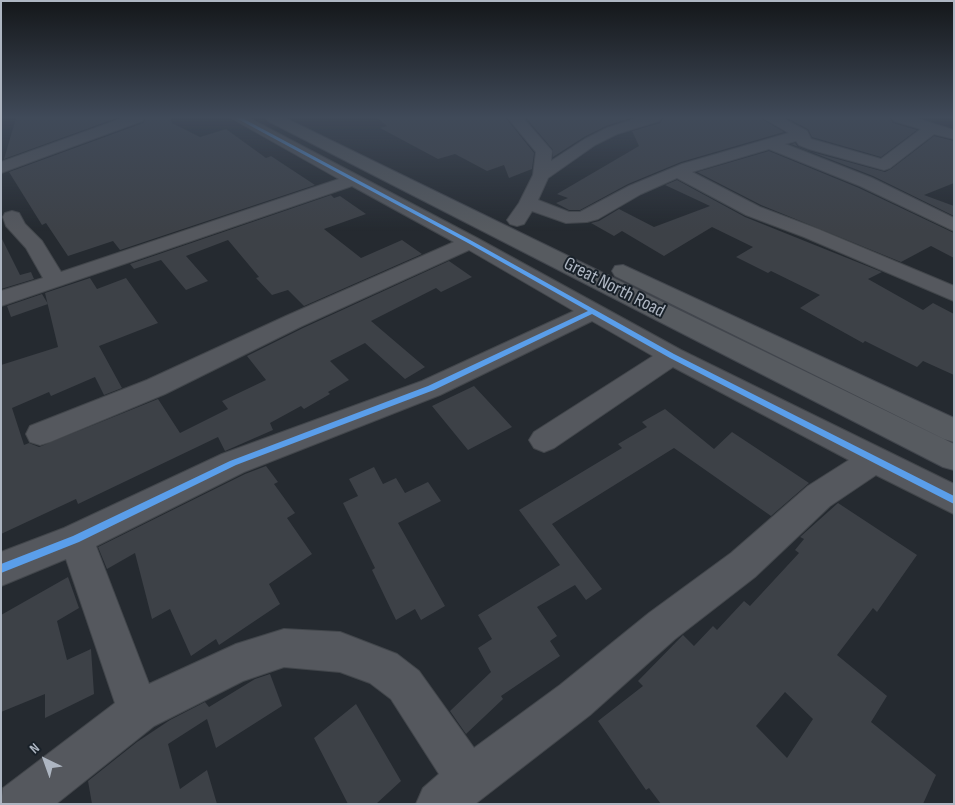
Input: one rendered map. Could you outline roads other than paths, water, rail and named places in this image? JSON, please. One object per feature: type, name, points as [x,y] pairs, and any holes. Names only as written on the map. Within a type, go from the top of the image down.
[{"type":"main road","name":"Great North Road","points":[[348,156],[954,458]]},
{"type":"main road","name":"Great North Road","points":[[392,156],[523,212],[954,431]]},
{"type":"street","points":[[1,168],[35,156]]},
{"type":"street","points":[[308,156],[470,242],[672,356],[876,458],[954,500]]},
{"type":"street","points":[[543,156],[541,174],[523,212],[580,218],[591,215],[635,190],[678,172],[733,156]]},
{"type":"street","points":[[541,174],[569,156]]},
{"type":"street","points":[[800,156],[866,182],[954,225]]},
{"type":"street","points":[[850,156],[884,165],[896,156]]},
{"type":"street","points":[[678,172],[753,211],[811,233],[954,294]]},
{"type":"street","points":[[1,299],[354,180]]},
{"type":"street","points":[[12,217],[16,226],[35,245],[55,281]]},
{"type":"street","points":[[40,434],[156,387],[294,321],[470,242]]},
{"type":"street","points":[[1,569],[76,539],[234,463],[431,388],[591,312]]},
{"type":"street","points":[[544,440],[672,356]]},
{"type":"street","points":[[19,804],[139,711],[236,664],[284,648],[340,652],[383,668],[405,685],[454,791],[575,700],[662,626],[743,565],[819,496],[876,458]]},
{"type":"street","points":[[76,539],[139,711]]}]
